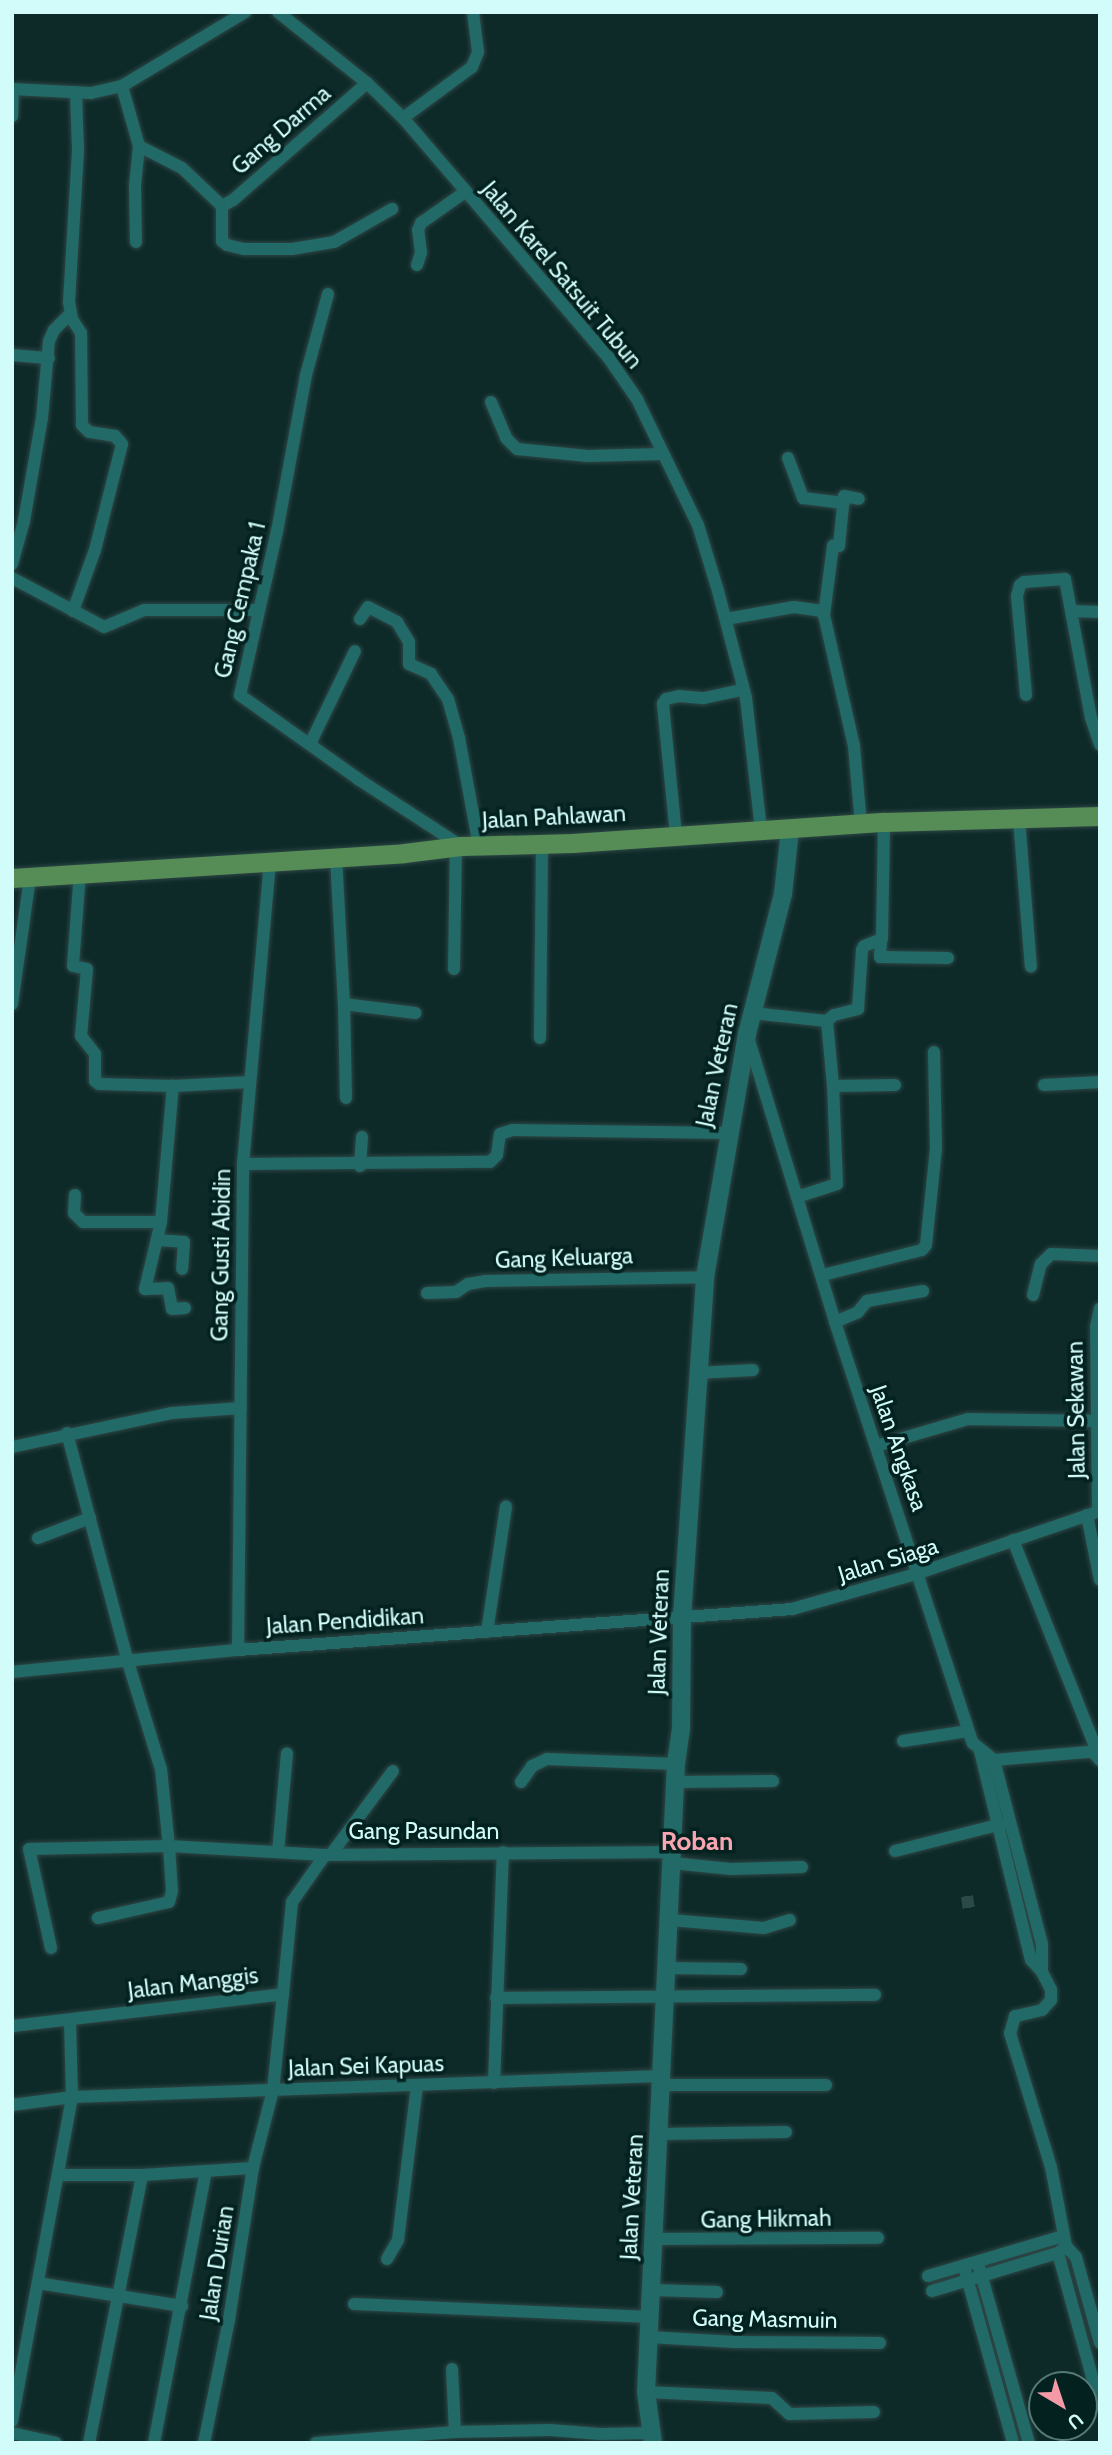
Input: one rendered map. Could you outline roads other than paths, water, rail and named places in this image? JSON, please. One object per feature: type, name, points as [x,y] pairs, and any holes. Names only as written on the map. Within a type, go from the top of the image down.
[{"type":"main road","name":"Jalan Pahlawan","points":[[21,877],[465,846],[790,830],[884,822],[1100,816]]},
{"type":"street","points":[[12,116],[13,90],[92,93],[122,86],[244,12]]},
{"type":"street","name":"Jalan Karel Satsuit Tubun","points":[[278,12],[367,83],[403,118],[608,357],[637,399],[698,525],[726,619],[743,690],[761,830]]},
{"type":"street","points":[[403,118],[472,67],[478,52],[472,12]]},
{"type":"street","name":"Gang Darma","points":[[222,206],[233,200],[367,83]]},
{"type":"street","points":[[122,86],[139,145],[135,186],[136,242]]},
{"type":"street","points":[[73,611],[95,550],[122,444],[115,436],[89,432],[83,427],[81,333],[71,313],[70,262],[78,150],[76,92]]},
{"type":"street","points":[[139,145],[182,168],[222,206],[222,241],[227,245],[244,249],[292,249],[334,242],[392,209]]},
{"type":"street","points":[[417,265],[421,253],[418,230],[421,223],[465,192]]},
{"type":"street","name":"Gang Cempaka 1","points":[[328,294],[306,375],[277,531],[240,695],[465,846]]},
{"type":"street","points":[[12,564],[24,522],[42,418],[50,337],[71,313]]},
{"type":"street","points":[[12,355],[49,358]]},
{"type":"street","points":[[491,402],[506,438],[517,449],[588,456],[663,454]]},
{"type":"street","points":[[788,458],[803,498],[844,503]]},
{"type":"street","points":[[859,499],[844,496],[839,546],[833,546],[824,615],[854,747],[861,824]]},
{"type":"street","points":[[12,578],[104,627],[144,610],[258,610]]},
{"type":"street","points":[[1026,695],[1017,596],[1020,585],[1024,582],[1065,579],[1091,718],[1100,744]]},
{"type":"street","points":[[360,619],[368,607],[397,622],[410,642],[409,664],[431,674],[448,699],[459,738],[465,846],[454,969]]},
{"type":"street","points":[[726,619],[794,607],[821,611],[824,615]]},
{"type":"street","points":[[1073,611],[1100,612]]},
{"type":"street","points":[[310,744],[355,652]]},
{"type":"street","points":[[676,835],[663,704],[666,699],[679,696],[704,698],[743,690]]},
{"type":"street","points":[[1019,819],[1031,967]]},
{"type":"street","points":[[884,822],[880,957],[948,958]]},
{"type":"street","name":"Jalan Veteran","points":[[652,2438],[646,2392],[681,1716],[682,1617],[705,1277],[727,1133],[747,1034],[783,894],[790,830]]},
{"type":"street","points":[[540,1038],[542,843]]},
{"type":"street","points":[[336,857],[346,1098]]},
{"type":"street","name":"Gang Gusti Abidin","points":[[238,1650],[243,1164],[270,861]]},
{"type":"street","points":[[79,873],[73,966],[87,969],[80,1036],[95,1054],[93,1075],[99,1084],[173,1086],[250,1082]]},
{"type":"street","points":[[12,1004],[21,877]]},
{"type":"street","points":[[752,1013],[827,1021],[834,1015],[858,1009],[862,950],[864,946],[881,942]]},
{"type":"street","points":[[344,1004],[415,1013]]},
{"type":"street","points":[[797,1197],[837,1184],[827,1021]]},
{"type":"street","name":"Jalan Angkasa","points":[[747,1034],[823,1275],[835,1322],[919,1573],[968,1731],[980,1751],[994,1759]]},
{"type":"street","points":[[823,1275],[922,1250],[926,1245],[936,1148],[934,1052]]},
{"type":"street","points":[[1044,1085],[1100,1082]]},
{"type":"street","points":[[832,1086],[895,1085]]},
{"type":"street","points":[[173,1086],[162,1222],[145,1289],[168,1287],[172,1309],[185,1308]]},
{"type":"street","points":[[243,1164],[360,1166],[490,1162],[497,1155],[500,1134],[512,1130],[727,1133]]},
{"type":"street","points":[[360,1166],[362,1137]]},
{"type":"street","points":[[75,1195],[74,1213],[83,1222],[162,1222]]},
{"type":"street","points":[[157,1240],[184,1242],[182,1269]]},
{"type":"street","points":[[1033,1295],[1041,1264],[1051,1254],[1100,1256]]},
{"type":"street","name":"Gang Keluarga","points":[[427,1293],[456,1292],[477,1282],[705,1277]]},
{"type":"street","points":[[835,1322],[858,1312],[867,1301],[923,1291]]},
{"type":"street","name":"Jalan Sekawan","points":[[1100,1308],[1096,1327],[1095,1421],[1095,1512],[1100,1580]]},
{"type":"street","points":[[697,1373],[754,1370]]},
{"type":"street","points":[[12,1447],[67,1433],[172,1413],[240,1408]]},
{"type":"street","points":[[876,1447],[968,1419],[1095,1421]]},
{"type":"street","points":[[67,1433],[128,1662],[161,1769],[172,1891],[169,1902],[98,1918]]},
{"type":"street","points":[[487,1632],[506,1506]]},
{"type":"street","name":"Jalan Siaga","points":[[682,1617],[756,1614],[792,1609],[919,1573],[1095,1512]]},
{"type":"street","points":[[38,1538],[90,1518]]},
{"type":"street","points":[[1013,1540],[1100,1760]]},
{"type":"street","name":"Jalan Pendidikan","points":[[12,1672],[238,1650],[682,1617]]},
{"type":"street","points":[[903,1741],[968,1731]]},
{"type":"street","points":[[980,1751],[1031,1960],[1042,1972],[1051,1990],[1051,2000],[1042,2010],[1015,2016],[1010,2033],[1051,2167],[1062,2245],[1100,2406]]},
{"type":"street","points":[[1042,1972],[1041,1944],[994,1759],[1093,1752],[1100,1760]]},
{"type":"street","points":[[278,1852],[287,1753]]},
{"type":"street","points":[[521,1782],[532,1766],[547,1759],[773,1781]]},
{"type":"street","points":[[51,1948],[29,1849],[169,1846],[329,1854],[393,1770]]},
{"type":"street","points":[[895,1851],[1009,1822]]},
{"type":"street","points":[[494,2083],[503,1852]]},
{"type":"street","name":"Gang Pasundan","points":[[283,1994],[292,1902],[329,1854],[503,1852],[673,1857],[731,1869],[802,1867]]},
{"type":"street","points":[[670,1920],[764,1928],[790,1920]]},
{"type":"street","points":[[668,1968],[741,1969]]},
{"type":"street","name":"Jalan Manggis","points":[[12,2026],[283,1994],[273,2090]]},
{"type":"street","points":[[496,1998],[875,1995]]},
{"type":"street","points":[[12,2421],[72,2097],[70,2020]]},
{"type":"street","name":"Jalan Sei Kapuas","points":[[12,2105],[72,2097],[494,2083],[662,2081],[826,2085]]},
{"type":"street","points":[[387,2259],[398,2240],[417,2086]]},
{"type":"street","name":"Jalan Durian","points":[[204,2443],[229,2320],[253,2168],[273,2090]]},
{"type":"street","points":[[660,2134],[786,2132]]},
{"type":"street","points":[[59,2175],[142,2175],[253,2168]]},
{"type":"street","points":[[154,2443],[206,2171]]},
{"type":"street","points":[[89,2443],[142,2175]]},
{"type":"street","name":"Gang Hikmah","points":[[655,2239],[705,2241],[878,2238]]},
{"type":"street","points":[[928,2276],[1062,2245]]},
{"type":"street","points":[[932,2291],[982,2277],[1062,2245]]},
{"type":"street","points":[[1062,2245],[1076,2257],[1100,2343]]},
{"type":"street","points":[[978,2263],[1030,2443]]},
{"type":"street","points":[[964,2267],[1013,2443]]},
{"type":"street","points":[[38,2283],[182,2306]]},
{"type":"street","points":[[652,2290],[717,2292]]},
{"type":"street","points":[[354,2304],[650,2317]]},
{"type":"street","name":"Gang Masmuin","points":[[649,2337],[735,2342],[880,2343]]},
{"type":"street","points":[[452,2369],[455,2432]]},
{"type":"street","points":[[646,2392],[772,2398],[789,2414],[874,2412]]},
{"type":"street","points":[[316,2443],[455,2432],[550,2430],[652,2438]]},
{"type":"street","points":[[12,2433],[55,2443]]},
{"type":"tunnel","points":[[967,1896],[969,1910]]},
{"type":"district","name":"Roban","points":[[697,1842]]}]
